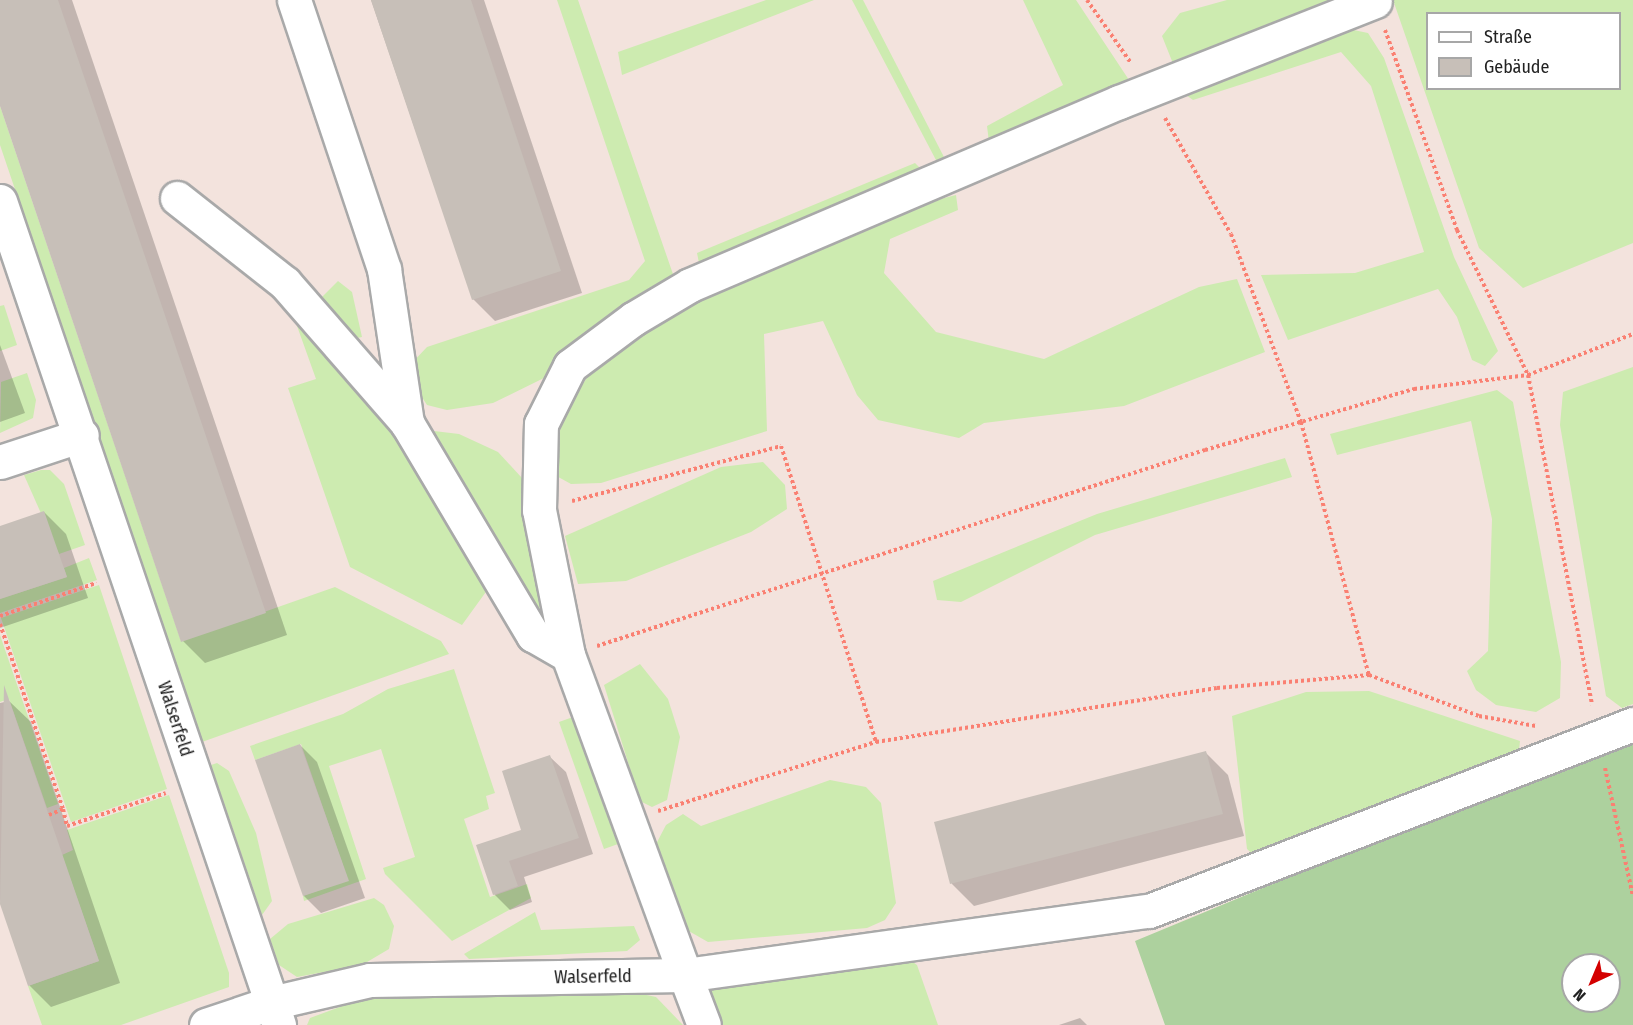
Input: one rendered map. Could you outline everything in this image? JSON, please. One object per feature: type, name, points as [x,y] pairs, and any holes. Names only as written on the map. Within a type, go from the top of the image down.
[{"type":"lane","points":[[294,0],[384,269],[407,423]]},
{"type":"lane","points":[[704,1025],[568,655],[539,510],[542,424],[570,366],[633,319],[690,285],[1150,90],[1375,1]]},
{"type":"lane","points":[[177,198],[285,283],[407,423],[532,635],[568,655]]},
{"type":"lane","name":"Walserfeld","points":[[0,201],[82,435],[195,783],[275,1014]]},
{"type":"lane","points":[[0,462],[82,435]]},
{"type":"lane","name":"Walserfeld","points":[[206,1025],[275,1014],[370,980],[685,975],[1149,911],[1633,724]]},
{"type":"path","points":[[1087,0],[1150,90],[1232,234],[1301,422],[1369,675]]},
{"type":"path","points":[[1375,1],[1456,230],[1528,375],[1598,738],[1633,896]]},
{"type":"path","points":[[568,655],[1301,422],[1414,389],[1528,375],[1633,334]]},
{"type":"path","points":[[539,510],[781,446],[876,742]]},
{"type":"path","points":[[0,616],[128,572]]},
{"type":"path","points":[[0,624],[67,826],[195,783]]},
{"type":"path","points":[[628,821],[876,742],[1217,688],[1369,675],[1479,716],[1544,728]]},
{"type":"path","points":[[49,815],[63,809]]},
{"type":"shaded area","points":[[0,0],[1633,0],[1633,1025],[0,1025]]},
{"type":"green space","points":[[557,0],[578,0],[674,277],[548,376],[493,403],[447,410],[427,405],[414,385],[410,365],[427,347],[629,280],[645,261]]},
{"type":"green space","points":[[766,0],[814,0],[622,75],[618,52]]},
{"type":"green space","points":[[852,0],[863,0],[945,159],[937,162]]},
{"type":"green space","points":[[1023,0],[1076,0],[1129,80],[989,142],[987,126],[1063,85]]},
{"type":"green space","points":[[1227,0],[1331,0],[1174,66],[1162,36],[1180,13]]},
{"type":"green space","points":[[1393,0],[1633,0],[1633,243],[1523,288],[1479,248]]},
{"type":"green space","points":[[1344,28],[1368,33],[1384,58],[1454,257],[1498,351],[1485,366],[1472,360],[1457,317],[1438,289],[1288,340],[1261,275],[1355,273],[1424,252],[1371,86],[1341,52],[1193,100],[1182,92]]},
{"type":"green space","points":[[0,106],[181,641],[335,587],[441,641],[449,654],[202,742],[0,145]]},
{"type":"green space","points":[[915,163],[924,172],[699,263],[697,253]]},
{"type":"green space","points":[[956,195],[958,210],[890,239],[884,273],[936,332],[1044,359],[1199,287],[1237,279],[1265,352],[1124,406],[984,423],[959,438],[878,420],[857,395],[823,321],[764,334],[767,431],[601,483],[571,484],[551,473],[564,412],[592,370],[645,332],[741,279],[917,205]]},
{"type":"green space","points":[[338,281],[352,292],[362,337],[352,339],[320,299]]},
{"type":"green space","points":[[4,305],[17,345],[0,351],[0,306]]},
{"type":"green space","points":[[292,312],[419,467],[488,589],[462,625],[350,567],[288,388],[316,379]]},
{"type":"green space","points":[[1633,367],[1633,704],[1622,708],[1606,696],[1560,425],[1563,392]]},
{"type":"green space","points":[[27,373],[36,400],[33,418],[0,433],[1,382]]},
{"type":"green space","points":[[1497,390],[1513,402],[1561,662],[1560,698],[1536,712],[1496,705],[1476,690],[1467,671],[1488,651],[1492,519],[1471,421],[1337,455],[1330,434]]},
{"type":"green space","points":[[434,431],[459,434],[498,452],[522,478],[549,612],[539,618]]},
{"type":"green space","points":[[1285,458],[1292,477],[1095,535],[961,602],[937,600],[933,581],[1097,514]]},
{"type":"green space","points":[[763,462],[785,485],[787,509],[751,532],[626,581],[578,584],[565,536],[721,467]]},
{"type":"green space","points":[[50,470],[64,484],[85,545],[59,554],[24,475]]},
{"type":"green space","points":[[89,558],[97,580],[0,613],[0,599],[67,577],[64,568]]},
{"type":"green space","points":[[99,585],[167,789],[71,822],[1,618]]},
{"type":"green space","points":[[0,635],[58,804],[47,808],[9,699],[0,702]]},
{"type":"green space","points":[[640,664],[668,699],[680,737],[667,800],[652,807],[640,801],[604,685]]},
{"type":"green space","points":[[454,669],[495,793],[486,796],[489,809],[464,819],[490,897],[527,884],[531,898],[452,941],[385,874],[383,868],[415,857],[381,749],[329,766],[366,879],[304,901],[303,896],[348,880],[301,744],[255,760],[250,746],[343,714],[388,689]]},
{"type":"green space","points":[[1369,691],[1520,741],[1519,750],[1255,856],[1247,849],[1232,716],[1306,692]]},
{"type":"green space","points":[[573,717],[618,844],[604,849],[559,722]]},
{"type":"green space","points":[[1633,735],[1633,1025],[1165,1025],[1135,941]]},
{"type":"green space","points":[[217,763],[229,771],[256,833],[272,901],[262,915],[211,765]]},
{"type":"green space","points":[[830,780],[866,787],[881,803],[896,903],[885,920],[867,928],[708,942],[687,930],[675,910],[655,846],[666,825],[683,814],[701,826]]},
{"type":"green space","points":[[169,795],[229,973],[229,987],[121,1025],[42,1025],[28,986],[99,961],[62,855],[73,850],[67,830]]},
{"type":"green space","points":[[374,898],[384,905],[394,926],[389,949],[362,965],[297,977],[279,965],[270,939],[288,924]]},
{"type":"green space","points":[[535,912],[541,930],[634,926],[640,940],[627,951],[469,959],[464,954]]},
{"type":"green space","points":[[904,956],[917,965],[938,1025],[716,1025],[705,994],[708,988]]},
{"type":"green space","points":[[432,989],[623,990],[656,997],[683,1025],[307,1025],[310,1018],[356,1001]]},
{"type":"building","points":[[0,0],[58,0],[266,613],[181,642],[0,106]]},
{"type":"building","points":[[371,0],[471,0],[561,271],[472,300]]},
{"type":"building","points":[[44,511],[67,577],[0,599],[0,526]]},
{"type":"building","points":[[4,685],[99,961],[28,986],[0,904]]},
{"type":"building","points":[[300,744],[349,881],[303,896],[255,760]]},
{"type":"building","points":[[1206,751],[1223,814],[950,884],[934,822]]},
{"type":"building","points":[[550,755],[579,838],[509,861],[518,886],[493,895],[476,845],[521,830],[502,771]]}]
